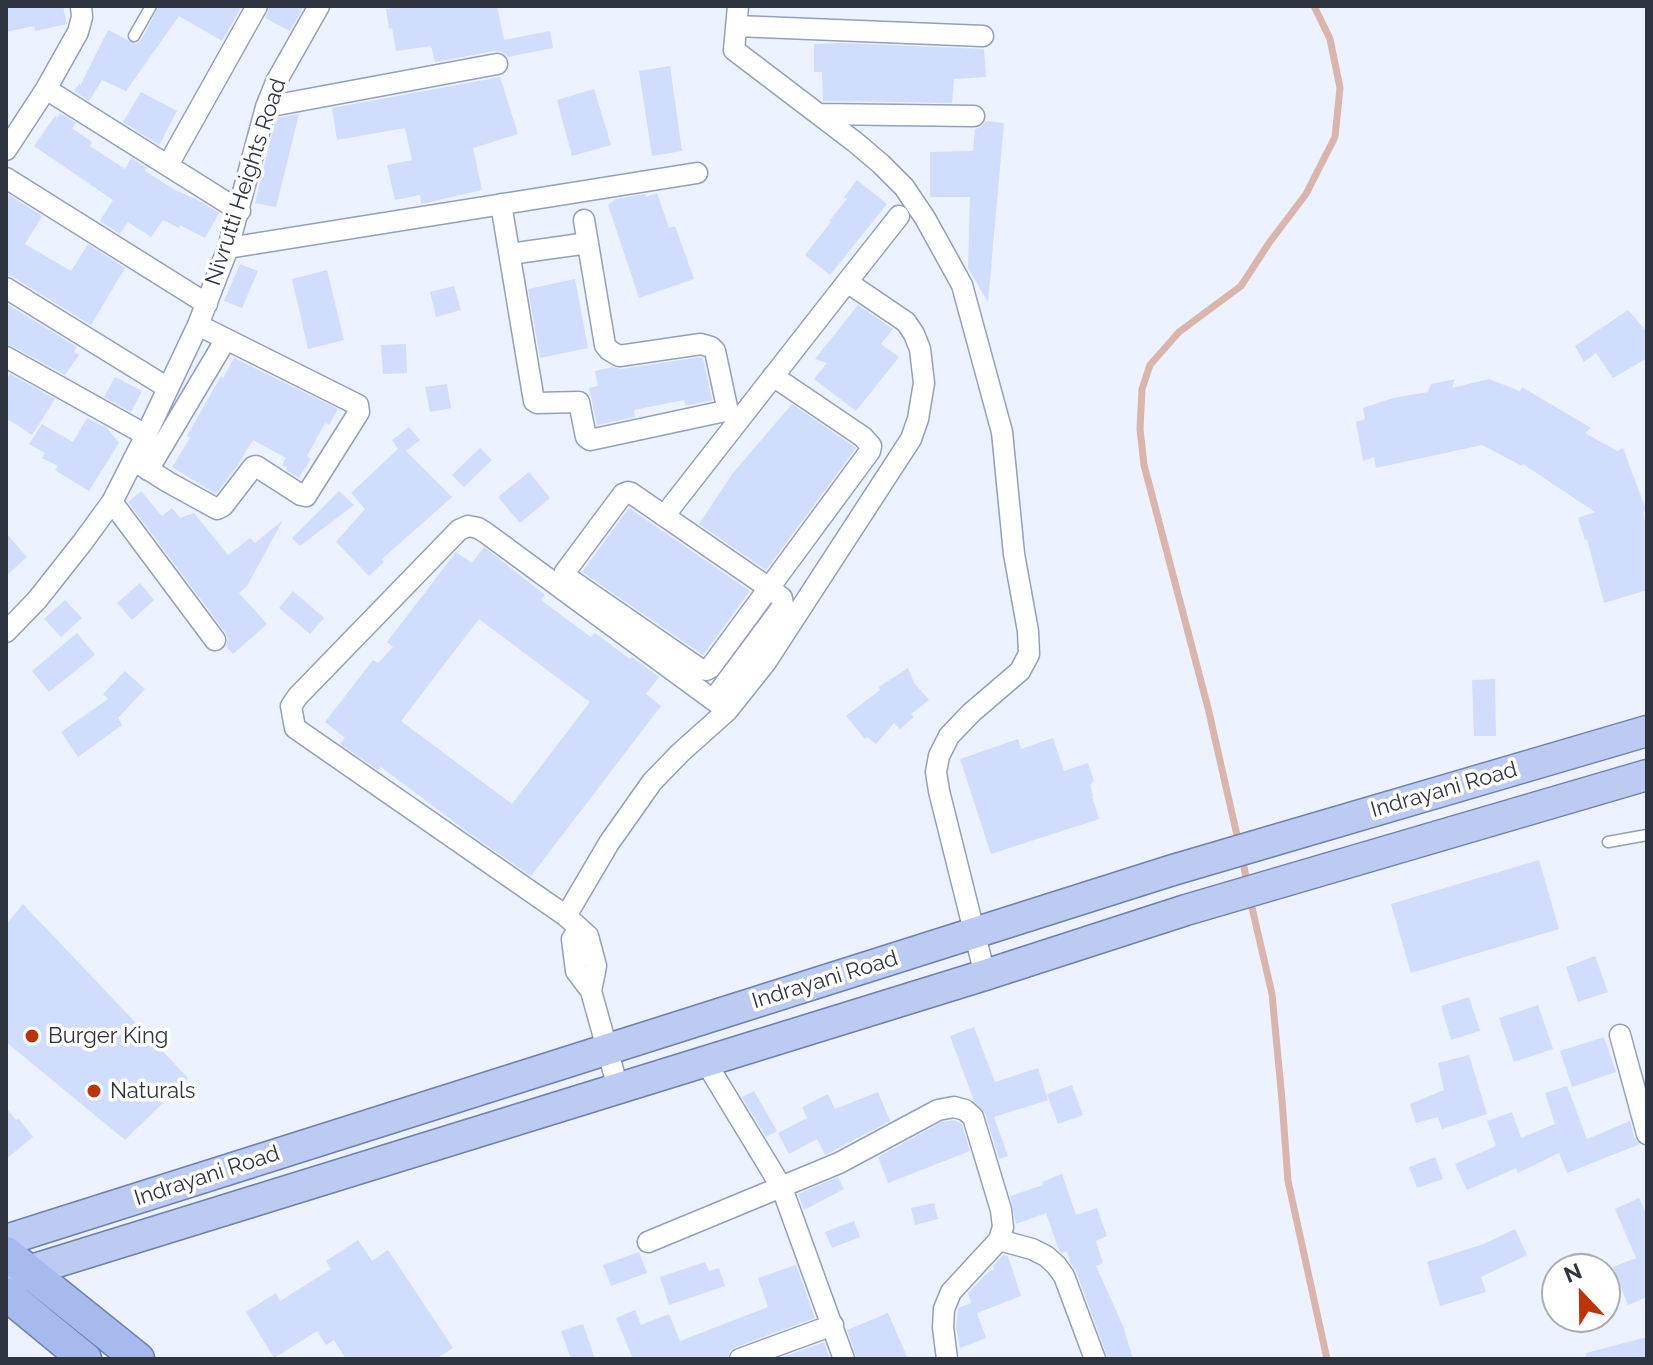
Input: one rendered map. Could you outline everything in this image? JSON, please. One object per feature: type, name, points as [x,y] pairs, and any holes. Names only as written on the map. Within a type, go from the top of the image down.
[{"type":"highway","points":[[12,1276],[85,1359]]},
{"type":"highway","points":[[12,1276],[138,1359]]},
{"type":"main road","name":"Indrayani Road","points":[[6,1240],[1240,850],[1647,731]]},
{"type":"main road","name":"Indrayani Road","points":[[12,1276],[1235,896],[1647,775]]},
{"type":"street","points":[[6,150],[78,32],[81,6]]},
{"type":"street","points":[[168,165],[257,6]]},
{"type":"street","name":"Nivrutti Heights Road","points":[[141,465],[146,435],[198,325],[228,248],[266,107],[276,82],[319,6]]},
{"type":"street","points":[[983,36],[737,16],[734,50],[881,164],[904,187],[962,285],[1002,432],[1014,554],[1028,631],[1029,654],[1020,671],[949,736],[939,756],[936,772],[985,975]]},
{"type":"street","points":[[266,107],[497,64]]},
{"type":"street","points":[[46,89],[240,211]]},
{"type":"street","points":[[818,114],[974,116]]},
{"type":"street","points":[[228,248],[697,173]]},
{"type":"street","points":[[6,178],[207,304]]},
{"type":"street","points":[[501,204],[534,401],[579,402],[586,437],[590,440],[725,411],[727,407],[715,351],[711,347],[701,344],[619,356],[609,350],[603,339],[584,220]]},
{"type":"street","points":[[664,516],[899,216]]},
{"type":"street","points":[[510,254],[588,243]]},
{"type":"street","points":[[618,1088],[591,991],[576,971],[572,922],[609,843],[652,782],[720,705],[766,662],[911,439],[918,419],[924,383],[920,349],[914,334],[906,322],[847,282]]},
{"type":"street","points":[[6,288],[168,388]]},
{"type":"street","points":[[141,465],[217,509],[223,506],[254,466],[306,496],[359,412],[358,405],[198,325]]},
{"type":"street","points":[[6,632],[37,600],[141,465],[226,339]]},
{"type":"street","points":[[6,357],[146,435]]},
{"type":"street","points":[[720,705],[783,606],[782,598],[769,588],[631,493],[624,493],[566,570],[566,575],[703,670],[710,668],[769,588],[870,451],[871,446],[863,437],[773,376]]},
{"type":"street","points":[[112,502],[215,640]]},
{"type":"street","points":[[572,922],[295,728],[291,706],[459,530],[468,526],[486,533],[720,705]]},
{"type":"street","points":[[1620,1035],[1647,1134]]},
{"type":"street","points":[[705,1061],[782,1188],[844,1359]]},
{"type":"street","points":[[648,1242],[839,1163],[938,1110],[954,1107],[965,1110],[973,1117],[1001,1210],[1003,1227],[999,1240],[951,1292],[944,1309],[947,1359]]},
{"type":"street","points":[[999,1240],[1032,1249],[1056,1265],[1064,1276],[1095,1359]]},
{"type":"street","points":[[740,1359],[833,1325]]},
{"type":"lane","points":[[134,36],[151,6]]},
{"type":"lane","points":[[1608,842],[1647,835]]},
{"type":"building","points":[[6,6],[63,6],[67,24],[35,31],[34,26],[6,32]]},
{"type":"building","points":[[159,6],[242,6],[222,41],[179,16],[126,91],[102,80],[89,101],[74,91],[80,83],[80,86],[108,30],[136,44]]},
{"type":"building","points":[[270,6],[304,6],[290,31],[265,18]]},
{"type":"building","points":[[407,6],[497,6],[504,40],[550,31],[553,48],[508,57],[495,51],[435,62],[431,46],[396,51],[386,9]]},
{"type":"building","points":[[814,44],[984,49],[986,77],[954,79],[952,103],[823,101],[822,72],[814,72]]},
{"type":"building","points":[[670,66],[682,151],[652,156],[639,71]]},
{"type":"building","points":[[500,77],[518,134],[473,148],[482,190],[421,204],[420,195],[395,200],[387,165],[412,160],[405,128],[337,140],[332,108]]},
{"type":"building","points":[[594,89],[611,145],[572,156],[557,100]]},
{"type":"building","points":[[141,92],[177,111],[159,145],[123,122]]},
{"type":"building","points":[[60,113],[76,123],[72,128],[92,142],[90,146],[125,169],[131,158],[175,190],[219,213],[205,238],[163,220],[151,237],[128,222],[120,234],[100,221],[113,200],[34,146]]},
{"type":"building","points":[[299,114],[276,207],[255,203],[276,118]]},
{"type":"building","points":[[986,121],[1004,123],[988,302],[968,268],[970,197],[930,197],[930,152],[973,151],[975,129]]},
{"type":"building","points":[[857,180],[887,204],[830,275],[805,255],[847,199],[844,197]]},
{"type":"building","points":[[6,193],[42,216],[25,244],[71,271],[88,244],[125,268],[91,325],[6,275]]},
{"type":"building","points":[[657,193],[669,228],[675,226],[694,279],[639,298],[608,205],[616,199]]},
{"type":"building","points":[[240,264],[258,271],[242,308],[224,301]]},
{"type":"building","points":[[327,270],[344,340],[308,349],[292,279]]},
{"type":"building","points":[[575,279],[588,348],[540,358],[528,289]]},
{"type":"building","points":[[454,286],[461,310],[436,317],[430,292]]},
{"type":"building","points":[[7,304],[77,347],[74,352],[79,355],[65,375],[6,344]]},
{"type":"building","points":[[858,305],[893,329],[881,344],[899,357],[856,411],[814,379],[827,363],[815,359]]},
{"type":"building","points":[[1628,310],[1647,332],[1647,358],[1613,378],[1596,353],[1584,362],[1575,346]]},
{"type":"building","points":[[406,344],[407,373],[383,374],[381,345]]},
{"type":"building","points":[[234,358],[338,409],[329,425],[325,423],[307,456],[311,459],[299,478],[282,465],[286,458],[253,440],[216,494],[172,467],[221,376],[223,378]]},
{"type":"building","points":[[703,358],[712,400],[686,406],[684,400],[634,410],[635,417],[597,425],[589,388],[598,386],[595,371]]},
{"type":"building","points":[[10,374],[55,399],[32,435],[6,418],[6,379]]},
{"type":"building","points":[[115,377],[142,391],[131,412],[104,397]]},
{"type":"building","points":[[1455,379],[1452,388],[1489,379],[1520,391],[1522,387],[1591,428],[1585,433],[1617,451],[1623,448],[1646,510],[1643,512],[1647,530],[1647,590],[1604,603],[1587,539],[1578,518],[1595,512],[1523,464],[1482,445],[1376,468],[1374,457],[1363,461],[1356,422],[1365,419],[1363,408],[1393,398],[1428,392],[1431,384]]},
{"type":"building","points":[[447,384],[451,408],[430,412],[425,387]]},
{"type":"building","points":[[792,404],[856,448],[766,570],[699,524],[733,473]]},
{"type":"building","points":[[87,418],[107,428],[119,443],[89,491],[55,470],[58,466],[42,458],[45,453],[29,444],[42,424],[73,442]]},
{"type":"building","points":[[409,427],[420,440],[406,451],[452,497],[382,559],[384,562],[369,576],[336,542],[365,509],[351,493],[398,449],[392,440]]},
{"type":"building","points":[[480,448],[492,460],[464,487],[452,475]]},
{"type":"building","points":[[529,472],[550,498],[520,523],[498,497]]},
{"type":"building","points":[[141,491],[162,516],[172,508],[180,518],[194,513],[228,555],[250,538],[255,543],[283,520],[247,586],[239,593],[267,624],[233,654],[226,646],[228,639],[225,632],[128,502]]},
{"type":"building","points":[[339,491],[354,505],[300,546],[292,538]]},
{"type":"building","points":[[629,508],[750,591],[703,655],[582,572]]},
{"type":"building","points":[[6,533],[27,557],[6,576]]},
{"type":"building","points":[[484,547],[545,595],[541,600],[573,624],[591,637],[595,633],[659,677],[646,694],[661,706],[531,876],[381,767],[378,770],[340,744],[345,738],[325,722],[373,660],[378,663],[393,647],[387,642],[456,552],[472,563]],"holes":[[[479,619],[590,702],[512,804],[401,721]]]},
{"type":"building","points":[[140,583],[154,600],[132,620],[117,603]]},
{"type":"building","points":[[293,591],[324,618],[310,634],[279,608]]},
{"type":"building","points":[[65,600],[82,618],[61,637],[44,619]]},
{"type":"building","points":[[77,633],[95,655],[49,692],[32,671]]},
{"type":"building","points":[[908,668],[914,683],[929,700],[911,714],[914,717],[900,729],[894,723],[876,744],[867,737],[865,739],[846,716],[880,690],[879,687]]},
{"type":"building","points":[[125,671],[145,689],[118,718],[122,725],[78,757],[61,732],[108,699],[103,694]]},
{"type":"building","points":[[1495,679],[1496,736],[1474,736],[1472,680]]},
{"type":"building","points":[[1053,738],[1064,771],[1088,763],[1094,781],[1090,785],[1092,796],[1099,819],[991,854],[960,759],[1018,739],[1021,749]]},
{"type":"building","points":[[1539,860],[1559,929],[1411,973],[1391,904]]},
{"type":"building","points":[[23,904],[188,1078],[125,1140],[6,1042],[6,925]]},
{"type":"building","points":[[1595,956],[1608,992],[1578,1002],[1566,967]]},
{"type":"building","points":[[1469,997],[1480,1031],[1451,1040],[1441,1006]]},
{"type":"building","points":[[1538,1005],[1553,1049],[1514,1062],[1499,1018]]},
{"type":"building","points":[[974,1027],[995,1082],[1038,1068],[1048,1100],[994,1117],[1008,1156],[999,1159],[985,1113],[974,1101],[950,1036]]},
{"type":"building","points":[[1604,1037],[1616,1072],[1572,1087],[1560,1051]]},
{"type":"building","points":[[1469,1055],[1487,1114],[1442,1129],[1438,1117],[1416,1123],[1410,1104],[1444,1090],[1438,1063]]},
{"type":"building","points":[[1072,1085],[1083,1115],[1058,1124],[1047,1094]]},
{"type":"building","points":[[1567,1086],[1587,1139],[1630,1121],[1634,1137],[1640,1144],[1567,1173],[1559,1153],[1518,1173],[1516,1168],[1467,1190],[1455,1164],[1496,1146],[1487,1121],[1512,1112],[1521,1138],[1555,1124],[1545,1093]]},
{"type":"building","points":[[754,1091],[777,1131],[766,1137],[742,1097]]},
{"type":"building","points":[[878,1092],[890,1121],[825,1155],[817,1139],[789,1154],[778,1133],[807,1118],[802,1107],[828,1094],[835,1109]]},
{"type":"building","points":[[6,1108],[33,1137],[6,1159]]},
{"type":"building","points":[[953,1120],[962,1124],[970,1151],[888,1183],[878,1157],[942,1122]]},
{"type":"building","points":[[1435,1157],[1443,1179],[1417,1188],[1409,1167]]},
{"type":"building","points":[[1062,1174],[1076,1215],[1097,1208],[1107,1236],[1096,1241],[1103,1263],[1096,1266],[1123,1326],[1133,1359],[1108,1359],[1076,1271],[1067,1251],[1062,1253],[1059,1250],[1046,1213],[1016,1224],[1010,1196],[1043,1185],[1042,1182]]},
{"type":"building","points":[[838,1177],[844,1189],[804,1210],[798,1194]]},
{"type":"building","points":[[1639,1198],[1647,1215],[1647,1297],[1628,1305],[1621,1287],[1621,1264],[1636,1258],[1615,1209]]},
{"type":"building","points":[[934,1203],[938,1219],[915,1225],[911,1208]]},
{"type":"building","points":[[854,1221],[860,1237],[832,1248],[825,1232]]},
{"type":"building","points":[[1515,1229],[1527,1255],[1481,1277],[1486,1292],[1440,1306],[1427,1262],[1484,1244]]},
{"type":"building","points":[[358,1240],[372,1261],[388,1250],[453,1348],[436,1359],[346,1359],[334,1340],[326,1345],[317,1331],[274,1358],[246,1312],[276,1293],[280,1301],[331,1269],[326,1261]]},
{"type":"building","points":[[639,1252],[647,1273],[611,1286],[603,1265]]},
{"type":"building","points":[[1003,1255],[1008,1256],[1021,1296],[977,1313],[986,1338],[960,1348],[956,1327],[958,1308],[971,1303],[968,1293],[994,1270],[993,1266]]},
{"type":"building","points":[[705,1262],[709,1271],[719,1268],[725,1286],[669,1305],[660,1277]]},
{"type":"building","points":[[796,1265],[815,1318],[736,1347],[727,1359],[633,1359],[616,1318],[635,1310],[641,1325],[669,1314],[680,1341],[768,1307],[758,1278]]},
{"type":"building","points":[[888,1313],[908,1359],[857,1359],[847,1330]]},
{"type":"building","points":[[583,1324],[595,1359],[571,1359],[561,1331]]},
{"type":"building","points":[[1647,1337],[1647,1359],[1586,1359],[1586,1353]]},
{"type":"building","points":[[824,1342],[830,1359],[778,1359]]},
{"type":"waterway","points":[[1239,844],[1208,708],[1144,465],[1140,429],[1142,389],[1150,365],[1179,332],[1241,286],[1306,194],[1335,137],[1340,88],[1330,39],[1314,6]]},
{"type":"waterway","points":[[1242,856],[1247,883]]},
{"type":"waterway","points":[[1250,899],[1272,994],[1288,1181],[1327,1359]]},
{"type":"place","name":"Burger King","points":[[32,1036]]},
{"type":"place","name":"Naturals","points":[[94,1091]]}]
